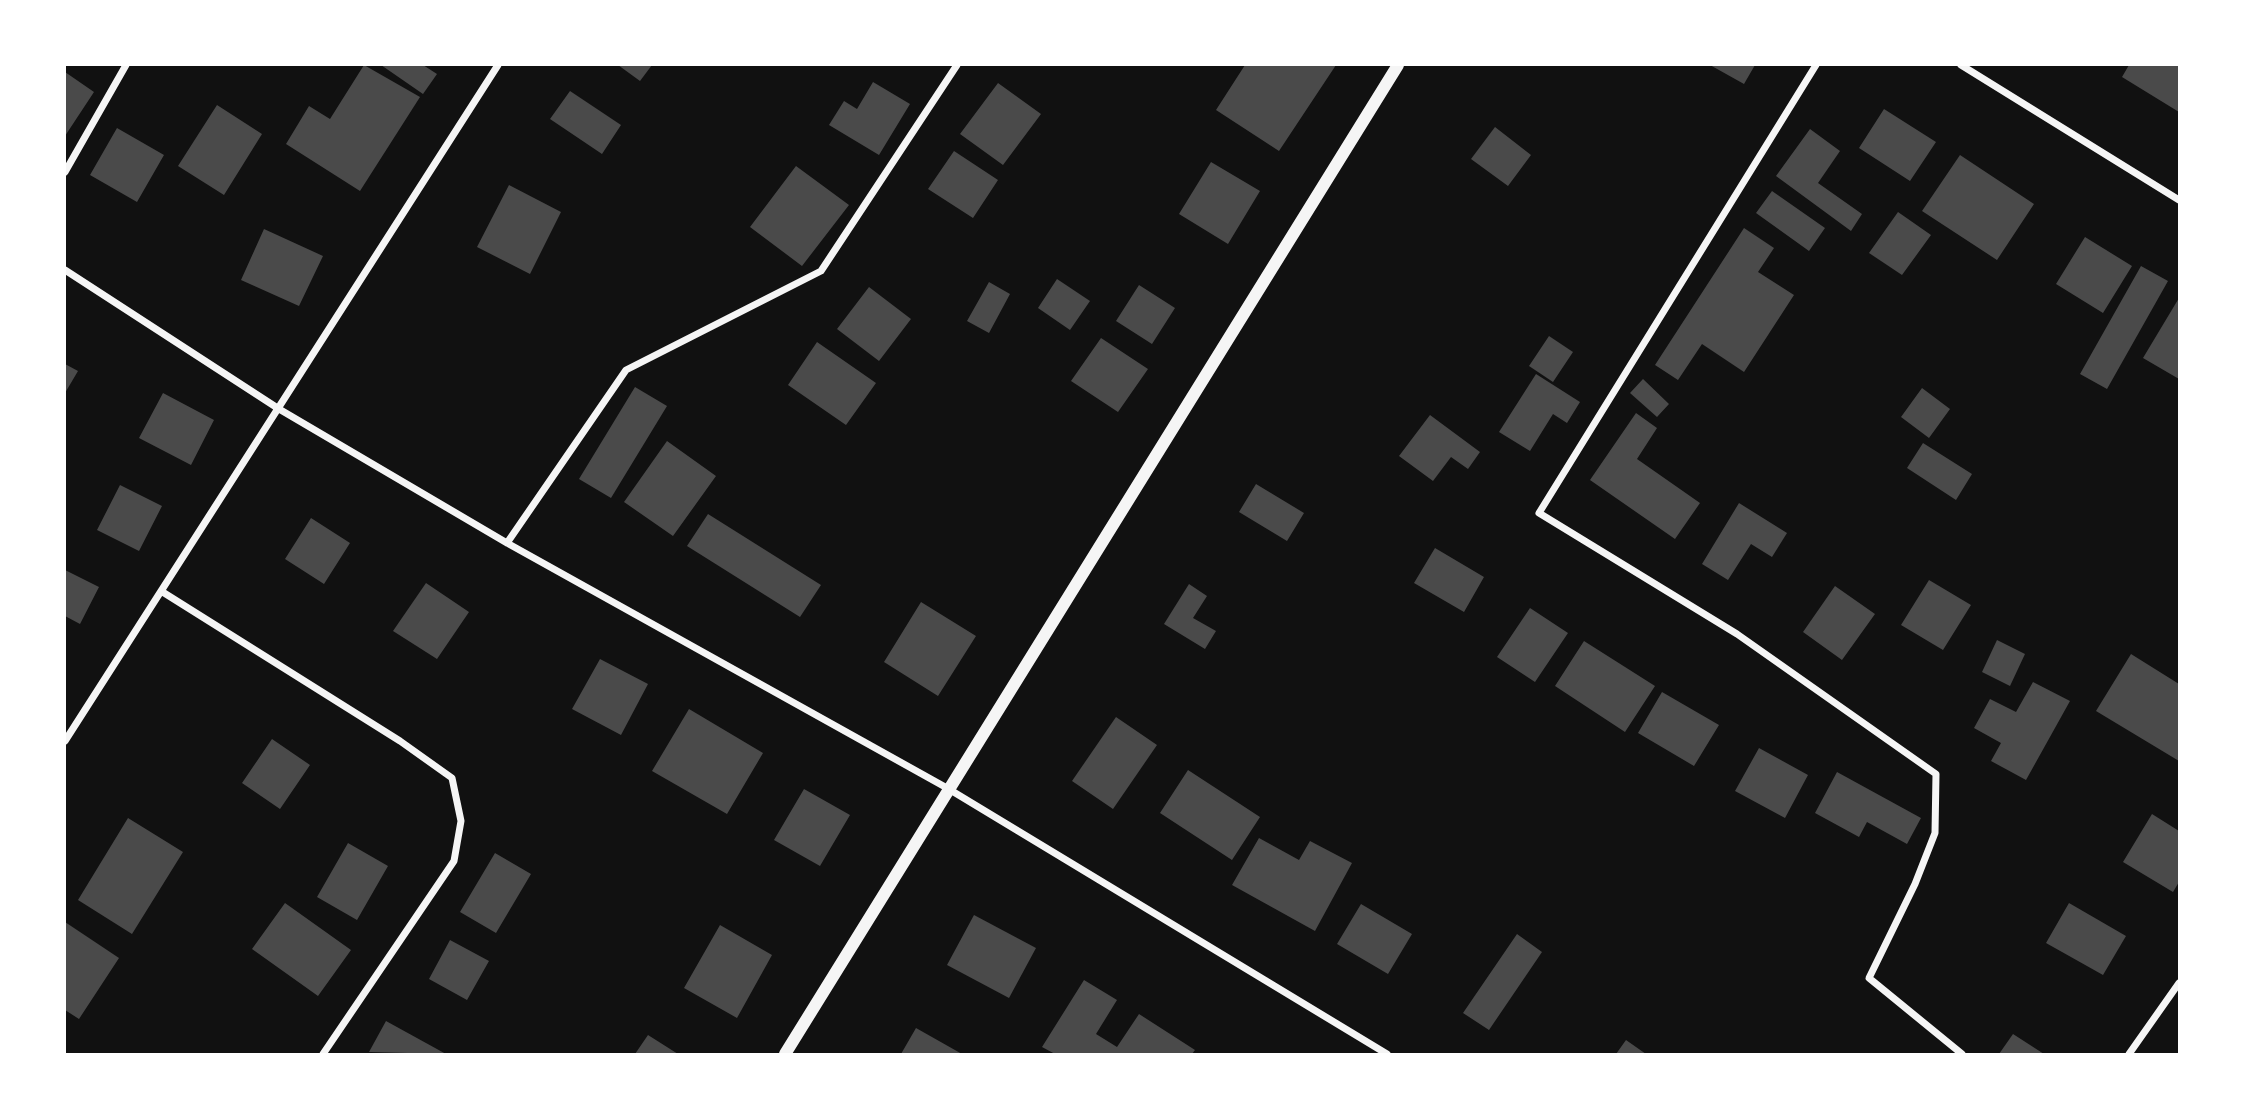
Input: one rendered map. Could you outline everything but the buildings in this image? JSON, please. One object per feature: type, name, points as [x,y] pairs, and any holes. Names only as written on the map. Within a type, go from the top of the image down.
[{"type":"street","points":[[65,172],[126,65]]},
{"type":"street","points":[[65,741],[498,65]]},
{"type":"street","points":[[507,543],[626,370],[821,271],[957,65]]},
{"type":"street","points":[[785,1054],[947,788],[1398,65]]},
{"type":"street","points":[[1816,65],[1539,513],[1737,634],[1936,774],[1935,833],[1915,884],[1869,978],[1962,1054]]},
{"type":"street","points":[[1961,65],[2179,200]]},
{"type":"street","points":[[65,270],[279,409],[507,543],[947,788],[1387,1054]]},
{"type":"street","points":[[161,591],[400,741],[452,778],[461,821],[454,861],[323,1054]]},
{"type":"street","points":[[2129,1054],[2179,983]]}]
